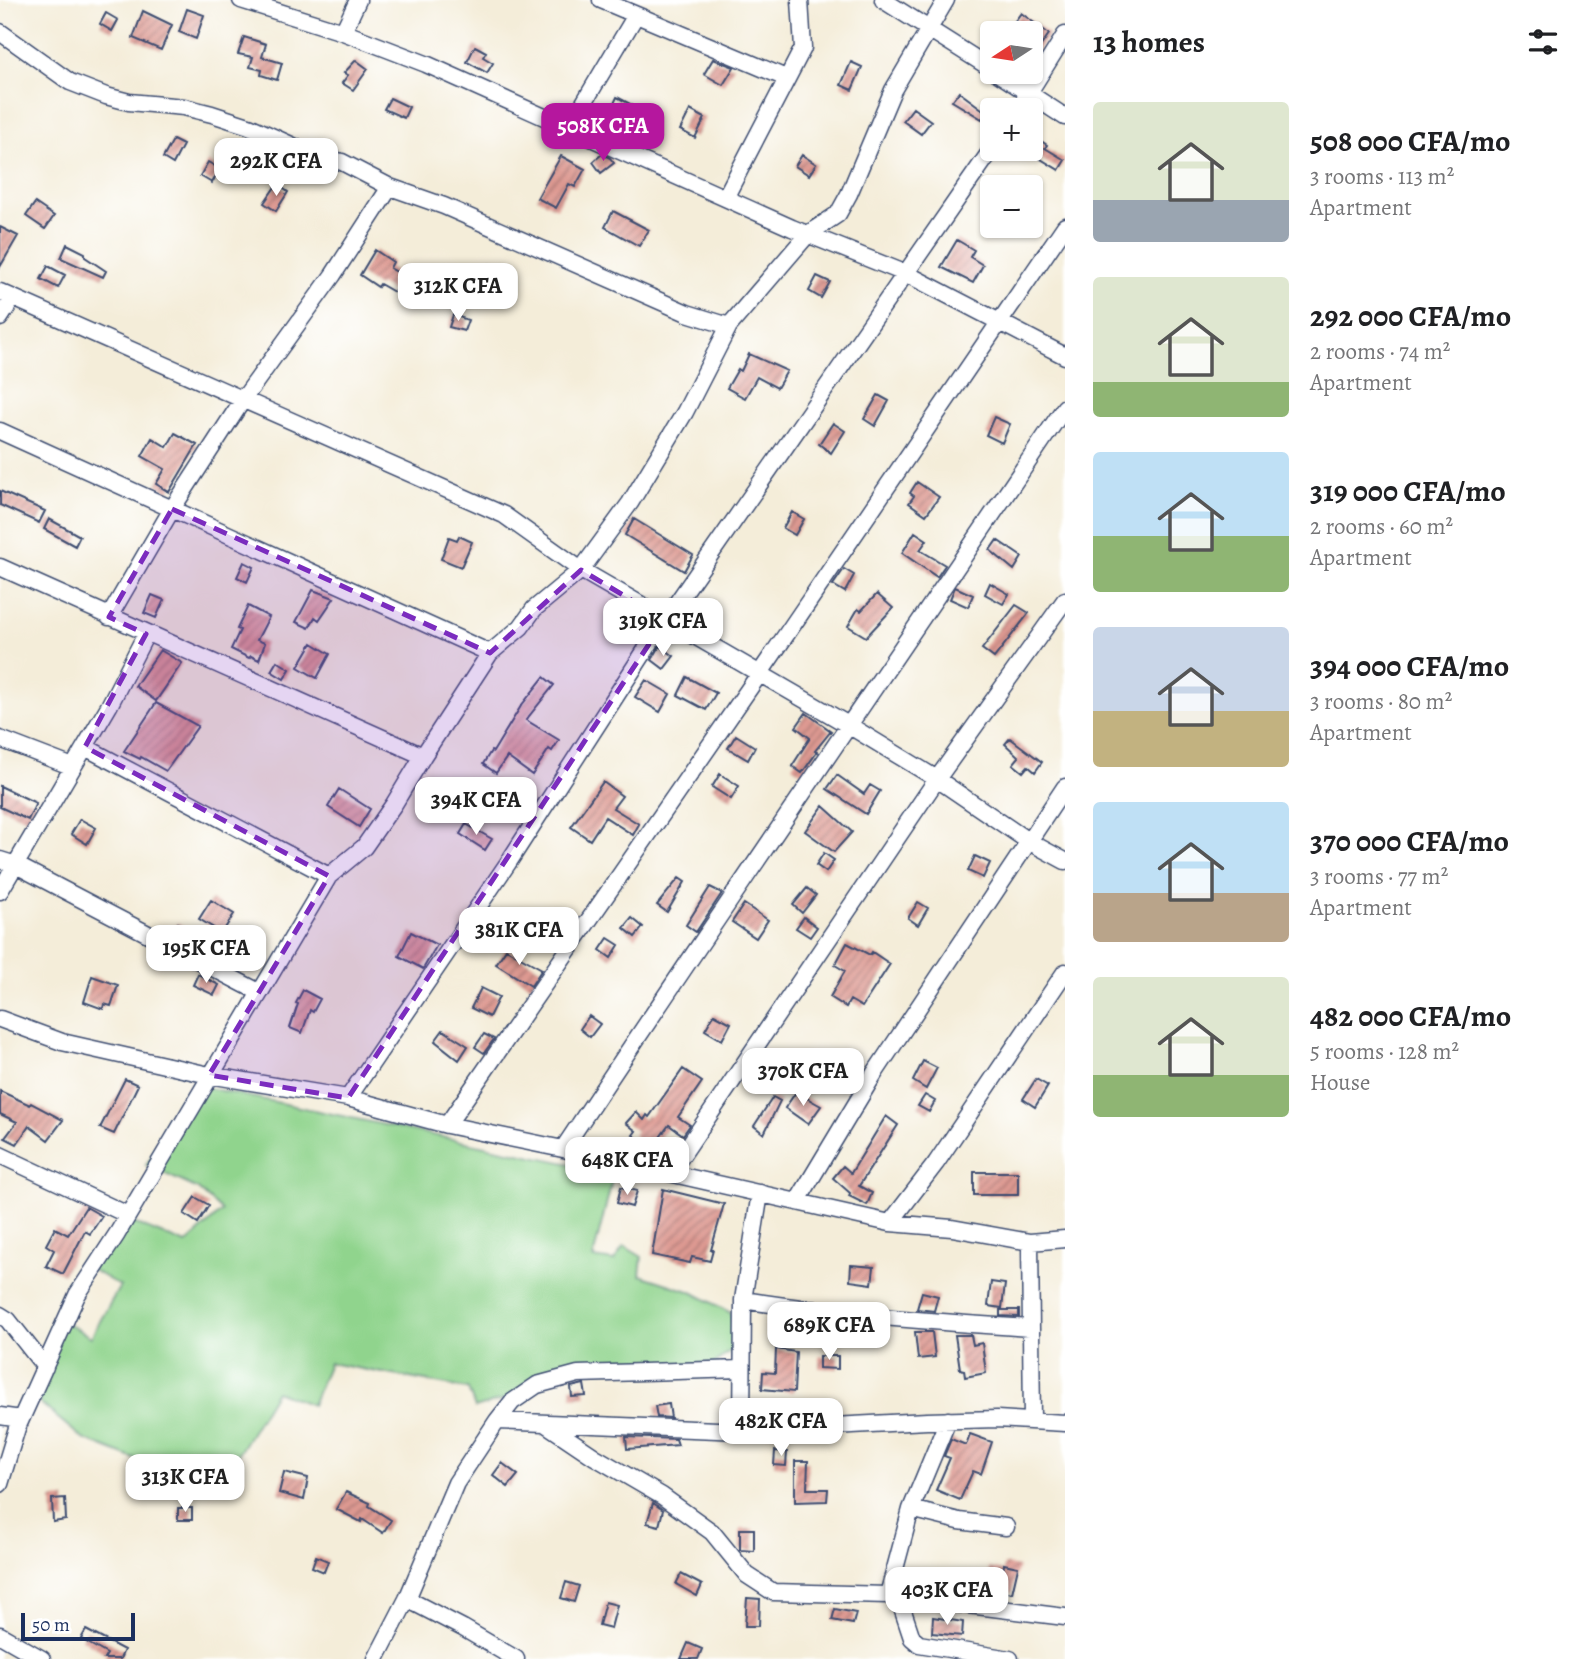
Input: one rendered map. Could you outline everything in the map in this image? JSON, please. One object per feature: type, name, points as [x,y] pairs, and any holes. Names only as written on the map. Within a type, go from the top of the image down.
[{"type":"street","points":[[240,0],[342,32],[426,64],[725,198],[907,274],[1065,356]]},
{"type":"street","points":[[342,32],[358,0]]},
{"type":"street","points":[[601,0],[786,78]]},
{"type":"street","points":[[725,198],[803,48],[800,0]]},
{"type":"street","points":[[883,0],[980,62]]},
{"type":"street","points":[[0,1484],[22,1419],[77,1296],[329,876],[364,847],[490,653],[521,627],[534,609],[581,570],[630,503],[685,412],[729,326],[808,234],[838,214],[892,90],[946,0]]},
{"type":"street","points":[[569,128],[636,15]]},
{"type":"street","points":[[0,32],[71,82],[94,92],[129,102],[184,107],[249,126],[313,155],[342,162],[390,187],[457,212],[687,313],[729,326]]},
{"type":"street","points":[[1026,98],[1065,35]]},
{"type":"street","points":[[1015,84],[1065,117]]},
{"type":"street","points":[[348,1098],[508,863],[665,620],[984,161]]},
{"type":"street","points":[[109,617],[172,509],[244,398],[333,275],[390,187]]},
{"type":"street","points":[[447,1125],[1065,226]]},
{"type":"street","points":[[0,318],[6,295],[504,515],[581,570],[850,726],[937,779],[1028,841],[1065,861]]},
{"type":"street","points":[[563,1149],[696,948],[850,726],[1065,407]]},
{"type":"street","points":[[0,431],[490,653]]},
{"type":"street","points":[[0,567],[423,756]]},
{"type":"street","points":[[670,1173],[937,779],[1065,600]]},
{"type":"street","points":[[0,891],[8,863],[74,767],[146,634]]},
{"type":"street","points":[[0,739],[74,767]]},
{"type":"street","points":[[85,747],[329,876]]},
{"type":"street","points":[[797,1202],[874,1074],[1065,786]]},
{"type":"street","points":[[8,863],[259,992]]},
{"type":"street","points":[[890,1223],[936,1163],[1065,972]]},
{"type":"street","points":[[0,1018],[62,1042],[209,1075],[348,1098],[447,1125],[890,1223],[952,1228],[1030,1242],[1065,1239]]},
{"type":"street","points":[[0,1155],[128,1215]]},
{"type":"street","points":[[742,1430],[743,1300],[760,1193]]},
{"type":"street","points":[[1030,1242],[1032,1420]]},
{"type":"street","points":[[743,1300],[892,1320],[1030,1328]]},
{"type":"street","points":[[0,1315],[8,1320],[45,1367]]},
{"type":"street","points":[[376,1659],[407,1599],[456,1483],[496,1421],[512,1402],[537,1385],[578,1374],[743,1369]]},
{"type":"street","points":[[0,1416],[22,1419]]},
{"type":"street","points":[[496,1421],[742,1430],[948,1420],[1032,1420],[1065,1423]]},
{"type":"street","points":[[948,1420],[911,1509],[893,1595],[912,1638],[919,1644],[1010,1659]]},
{"type":"street","points":[[546,1424],[594,1457],[662,1496],[712,1532],[747,1575],[773,1591],[893,1595],[1065,1617]]},
{"type":"street","points":[[911,1509],[959,1521],[1006,1527]]},
{"type":"street","points":[[407,1599],[516,1659]]},
{"type":"street","points":[[0,1635],[42,1659]]},
{"type":"highlighted area","points":[[172,509],[490,653],[581,570],[665,620],[348,1098],[209,1075],[329,876],[85,747],[146,634],[109,617]]},
{"type":"green space","points":[[194,1085],[614,1173],[593,1258],[614,1261],[624,1246],[642,1257],[640,1275],[692,1292],[731,1313],[736,1346],[714,1364],[563,1367],[508,1398],[475,1408],[468,1389],[329,1363],[312,1405],[276,1391],[231,1466],[198,1479],[83,1439],[39,1402],[54,1331],[61,1320],[91,1337],[120,1286],[89,1268],[121,1218],[186,1244],[222,1211],[198,1189],[146,1165]]},
{"type":"building","points":[[187,9],[204,15],[196,39],[179,32]]},
{"type":"building","points":[[143,11],[172,25],[161,50],[133,38]]},
{"type":"building","points":[[106,13],[118,20],[112,31],[100,24]]},
{"type":"building","points":[[1021,13],[1032,21],[1015,21]]},
{"type":"building","points":[[1043,30],[1049,34],[1043,43]]},
{"type":"building","points":[[244,37],[266,44],[262,57],[282,63],[277,80],[261,75],[262,70],[250,67],[253,57],[238,54]]},
{"type":"building","points":[[475,46],[486,52],[483,57],[493,63],[487,73],[467,62]]},
{"type":"building","points":[[713,59],[734,67],[723,85],[704,74]]},
{"type":"building","points":[[356,60],[368,69],[353,90],[342,83],[348,75],[344,73]]},
{"type":"building","points":[[851,62],[862,67],[852,90],[841,85]]},
{"type":"building","points":[[959,92],[980,108],[980,118],[952,101]]},
{"type":"building","points":[[617,97],[632,105],[621,127],[606,120]]},
{"type":"building","points":[[390,98],[409,107],[404,118],[384,109]]},
{"type":"building","points":[[913,108],[931,121],[921,134],[903,121]]},
{"type":"building","points":[[690,110],[705,118],[695,138],[680,130]]},
{"type":"building","points":[[173,140],[183,145],[173,164],[163,158]]},
{"type":"building","points":[[1043,142],[1047,145],[1045,148],[1065,160],[1059,170],[1043,160]]},
{"type":"building","points":[[602,154],[614,163],[601,173],[593,162]]},
{"type":"building","points":[[802,155],[816,164],[809,175],[795,166]]},
{"type":"building","points":[[561,156],[585,169],[575,187],[569,184],[556,208],[537,198]]},
{"type":"building","points":[[208,162],[220,169],[212,183],[200,176]]},
{"type":"building","points":[[277,184],[288,192],[276,211],[264,203]]},
{"type":"building","points":[[35,203],[54,216],[45,229],[26,216]]},
{"type":"building","points":[[613,211],[649,230],[639,246],[605,227]]},
{"type":"building","points":[[0,227],[18,236],[0,267]]},
{"type":"building","points":[[957,240],[974,250],[970,257],[983,265],[973,283],[941,267]]},
{"type":"building","points":[[67,244],[85,253],[85,257],[106,271],[103,277],[61,258]]},
{"type":"building","points":[[375,250],[393,262],[390,268],[418,284],[408,300],[380,284],[378,287],[360,275]]},
{"type":"building","points":[[490,264],[504,270],[499,283],[485,278]]},
{"type":"building","points":[[48,266],[65,275],[58,288],[41,279]]},
{"type":"building","points":[[817,276],[830,282],[821,298],[809,291]]},
{"type":"building","points":[[453,315],[468,320],[464,331],[449,327]]},
{"type":"building","points":[[749,354],[787,371],[777,388],[757,377],[745,398],[727,388],[738,369],[741,371]]},
{"type":"building","points":[[878,395],[889,401],[875,426],[864,419]]},
{"type":"building","points":[[994,417],[1010,424],[1002,443],[986,435]]},
{"type":"building","points":[[833,423],[845,431],[831,453],[819,444]]},
{"type":"building","points":[[175,433],[197,445],[169,492],[156,484],[165,469],[142,456],[152,438],[167,447]]},
{"type":"building","points":[[917,482],[939,497],[926,515],[909,503],[914,496],[910,493]]},
{"type":"building","points":[[0,491],[45,511],[39,523],[0,505]]},
{"type":"building","points":[[792,512],[804,519],[795,535],[783,528]]},
{"type":"building","points":[[49,519],[80,536],[75,546],[44,529]]},
{"type":"building","points":[[634,519],[693,555],[684,571],[625,535]]},
{"type":"building","points":[[915,532],[927,540],[920,550],[945,565],[937,577],[902,553]]},
{"type":"building","points":[[459,536],[472,542],[461,567],[441,559],[449,537],[457,540]]},
{"type":"building","points":[[997,540],[1022,557],[1014,570],[990,550]]},
{"type":"building","points":[[244,562],[254,567],[247,582],[237,577]]},
{"type":"building","points":[[844,569],[854,575],[845,592],[833,585]]},
{"type":"building","points":[[990,583],[1009,594],[1003,604],[985,594]]},
{"type":"building","points":[[955,587],[973,595],[968,607],[950,599]]},
{"type":"building","points":[[313,590],[334,598],[319,620],[315,617],[309,628],[296,622]]},
{"type":"building","points":[[877,594],[893,608],[866,637],[848,626],[858,609],[861,611]]},
{"type":"building","points":[[152,595],[164,600],[156,618],[144,613]]},
{"type":"building","points":[[1016,605],[1029,613],[994,658],[982,649]]},
{"type":"building","points":[[248,606],[269,617],[257,640],[265,643],[259,660],[231,649]]},
{"type":"building","points":[[312,643],[330,654],[317,678],[298,667]]},
{"type":"building","points":[[660,646],[674,656],[664,669],[652,660]]},
{"type":"building","points":[[160,650],[182,663],[156,701],[135,686]]},
{"type":"building","points":[[277,661],[290,669],[284,679],[271,671]]},
{"type":"building","points":[[544,677],[554,685],[526,720],[559,740],[552,751],[549,749],[532,775],[507,757],[496,773],[483,764],[521,706]]},
{"type":"building","points":[[687,677],[716,693],[706,710],[678,695]]},
{"type":"building","points":[[646,680],[670,694],[660,712],[635,697]]},
{"type":"building","points":[[156,703],[198,726],[166,771],[124,751]]},
{"type":"building","points":[[806,713],[831,731],[802,773],[792,766],[810,738],[796,727]]},
{"type":"building","points":[[736,735],[755,747],[748,760],[728,748]]},
{"type":"building","points":[[1010,738],[1042,762],[1035,772],[1028,766],[1023,772],[1013,764],[1019,757],[1005,744]]},
{"type":"building","points":[[720,774],[739,786],[731,799],[712,787]]},
{"type":"building","points":[[837,775],[864,794],[870,785],[880,791],[866,814],[827,789]]},
{"type":"building","points":[[493,779],[504,785],[494,802],[483,796]]},
{"type":"building","points":[[603,782],[622,796],[613,808],[639,824],[633,835],[605,817],[590,840],[571,827]]},
{"type":"building","points":[[0,786],[36,803],[28,820],[0,807]]},
{"type":"building","points":[[339,789],[370,809],[359,827],[328,807]]},
{"type":"building","points":[[823,806],[852,832],[834,852],[805,831]]},
{"type":"building","points":[[80,819],[96,828],[87,844],[71,834]]},
{"type":"building","points":[[466,824],[492,839],[485,850],[460,834]]},
{"type":"building","points":[[824,853],[834,860],[826,872],[816,865]]},
{"type":"building","points":[[975,856],[990,863],[983,878],[968,871]]},
{"type":"building","points":[[679,878],[685,882],[667,912],[657,905]]},
{"type":"building","points":[[710,887],[722,893],[696,932],[686,925]]},
{"type":"building","points":[[807,888],[816,895],[802,913],[793,905]]},
{"type":"building","points":[[211,900],[234,914],[222,933],[199,919]]},
{"type":"building","points":[[918,902],[928,908],[918,925],[908,918]]},
{"type":"building","points":[[744,904],[768,920],[756,938],[732,922]]},
{"type":"building","points":[[804,917],[817,927],[810,937],[796,928]]},
{"type":"building","points":[[632,918],[643,927],[635,937],[624,928]]},
{"type":"building","points":[[178,923],[190,931],[183,941],[170,934]]},
{"type":"building","points":[[411,932],[437,945],[423,969],[399,956]]},
{"type":"building","points":[[608,938],[619,945],[611,958],[600,950]]},
{"type":"building","points":[[847,943],[870,955],[872,952],[890,964],[862,1007],[850,1000],[846,1007],[830,997],[845,971],[835,965]]},
{"type":"building","points":[[506,949],[542,969],[531,986],[496,964]]},
{"type":"building","points":[[198,974],[219,985],[214,995],[193,985]]},
{"type":"building","points":[[92,976],[118,985],[111,1006],[104,1004],[103,1009],[84,1002]]},
{"type":"building","points":[[481,988],[499,997],[489,1017],[471,1008]]},
{"type":"building","points":[[303,990],[320,999],[313,1012],[310,1010],[302,1033],[290,1028],[298,1004],[296,1003]]},
{"type":"building","points":[[714,1014],[731,1023],[722,1040],[705,1030]]},
{"type":"building","points":[[589,1016],[600,1024],[590,1037],[580,1029]]},
{"type":"building","points":[[443,1030],[468,1046],[459,1060],[435,1041]]},
{"type":"building","points":[[484,1034],[494,1039],[484,1053],[475,1047]]},
{"type":"building","points":[[923,1061],[937,1068],[926,1089],[913,1081]]},
{"type":"building","points":[[683,1069],[702,1082],[678,1117],[690,1125],[683,1135],[669,1125],[655,1144],[651,1142],[648,1146],[633,1135],[636,1131],[626,1123],[636,1112],[644,1120],[647,1115],[649,1117]]},
{"type":"building","points":[[125,1079],[138,1085],[114,1134],[100,1128]]},
{"type":"building","points":[[1036,1079],[1048,1086],[1035,1107],[1023,1099]]},
{"type":"building","points":[[0,1091],[63,1120],[48,1140],[29,1126],[17,1144],[5,1138],[17,1122],[0,1114]]},
{"type":"building","points":[[796,1092],[821,1106],[808,1124],[785,1108]]},
{"type":"building","points":[[925,1095],[935,1101],[929,1112],[918,1106]]},
{"type":"building","points":[[773,1097],[780,1101],[764,1134],[754,1126]]},
{"type":"building","points":[[886,1116],[898,1125],[859,1186],[872,1193],[867,1205],[849,1196],[850,1193],[833,1178],[843,1166],[851,1173]]},
{"type":"building","points":[[974,1172],[1018,1172],[1018,1195],[974,1195]]},
{"type":"building","points":[[621,1187],[637,1191],[632,1207],[617,1203]]},
{"type":"building","points":[[663,1189],[724,1204],[710,1261],[692,1257],[690,1263],[652,1255]]},
{"type":"building","points":[[195,1197],[209,1205],[198,1223],[184,1214]]},
{"type":"building","points":[[86,1207],[102,1216],[90,1234],[85,1231],[63,1274],[46,1266],[54,1250],[46,1245],[55,1228],[68,1235]]},
{"type":"building","points":[[851,1265],[874,1267],[872,1284],[850,1281]]},
{"type":"building","points":[[991,1282],[1005,1284],[1002,1308],[988,1306]]},
{"type":"building","points":[[922,1292],[938,1296],[934,1311],[917,1309]]},
{"type":"building","points":[[1000,1310],[1019,1310],[1019,1317],[1000,1316]]},
{"type":"building","points":[[915,1332],[932,1332],[935,1357],[918,1359]]},
{"type":"building","points":[[955,1335],[971,1335],[973,1345],[982,1343],[986,1373],[965,1377],[964,1370],[960,1369]]},
{"type":"building","points":[[776,1349],[796,1352],[794,1392],[762,1389],[763,1372],[775,1373]]},
{"type":"building","points":[[819,1356],[838,1356],[838,1369],[819,1368]]},
{"type":"building","points":[[584,1384],[586,1396],[572,1397],[571,1387]]},
{"type":"building","points":[[669,1404],[671,1418],[657,1417],[655,1406]]},
{"type":"building","points":[[970,1434],[992,1442],[981,1474],[973,1471],[960,1500],[936,1490],[950,1458],[944,1456],[951,1439],[966,1445]]},
{"type":"building","points":[[626,1437],[676,1439],[678,1445],[627,1449]]},
{"type":"building","points":[[775,1451],[787,1452],[786,1466],[774,1465]]},
{"type":"building","points":[[795,1461],[808,1461],[807,1489],[828,1489],[827,1501],[795,1502]]},
{"type":"building","points":[[502,1463],[518,1475],[508,1487],[493,1475]]},
{"type":"building","points":[[284,1472],[308,1478],[304,1500],[279,1493]]},
{"type":"building","points":[[346,1492],[370,1503],[369,1506],[391,1520],[383,1533],[362,1519],[361,1522],[336,1509]]},
{"type":"building","points":[[65,1498],[66,1520],[53,1522],[52,1499]]},
{"type":"building","points":[[653,1503],[663,1510],[659,1526],[647,1523]]},
{"type":"building","points":[[178,1508],[192,1508],[192,1520],[178,1520]]},
{"type":"building","points":[[740,1529],[754,1529],[754,1551],[740,1550]]},
{"type":"building","points":[[316,1556],[328,1561],[324,1572],[312,1567]]},
{"type":"building","points":[[1004,1564],[1018,1567],[1012,1593],[999,1590],[1000,1585],[988,1582],[989,1568],[1003,1571]]},
{"type":"building","points":[[681,1574],[702,1585],[697,1596],[676,1584]]},
{"type":"building","points":[[566,1582],[579,1586],[574,1602],[561,1598]]},
{"type":"building","points":[[747,1598],[760,1599],[759,1626],[745,1626]]},
{"type":"building","points":[[605,1602],[617,1605],[611,1628],[599,1625]]},
{"type":"building","points":[[835,1609],[856,1613],[853,1624],[832,1620]]},
{"type":"building","points":[[933,1617],[963,1622],[962,1636],[932,1633]]},
{"type":"building","points":[[86,1630],[124,1650],[120,1659],[104,1659],[107,1654],[81,1639]]},
{"type":"building","points":[[688,1643],[702,1649],[698,1659],[681,1659]]}]
